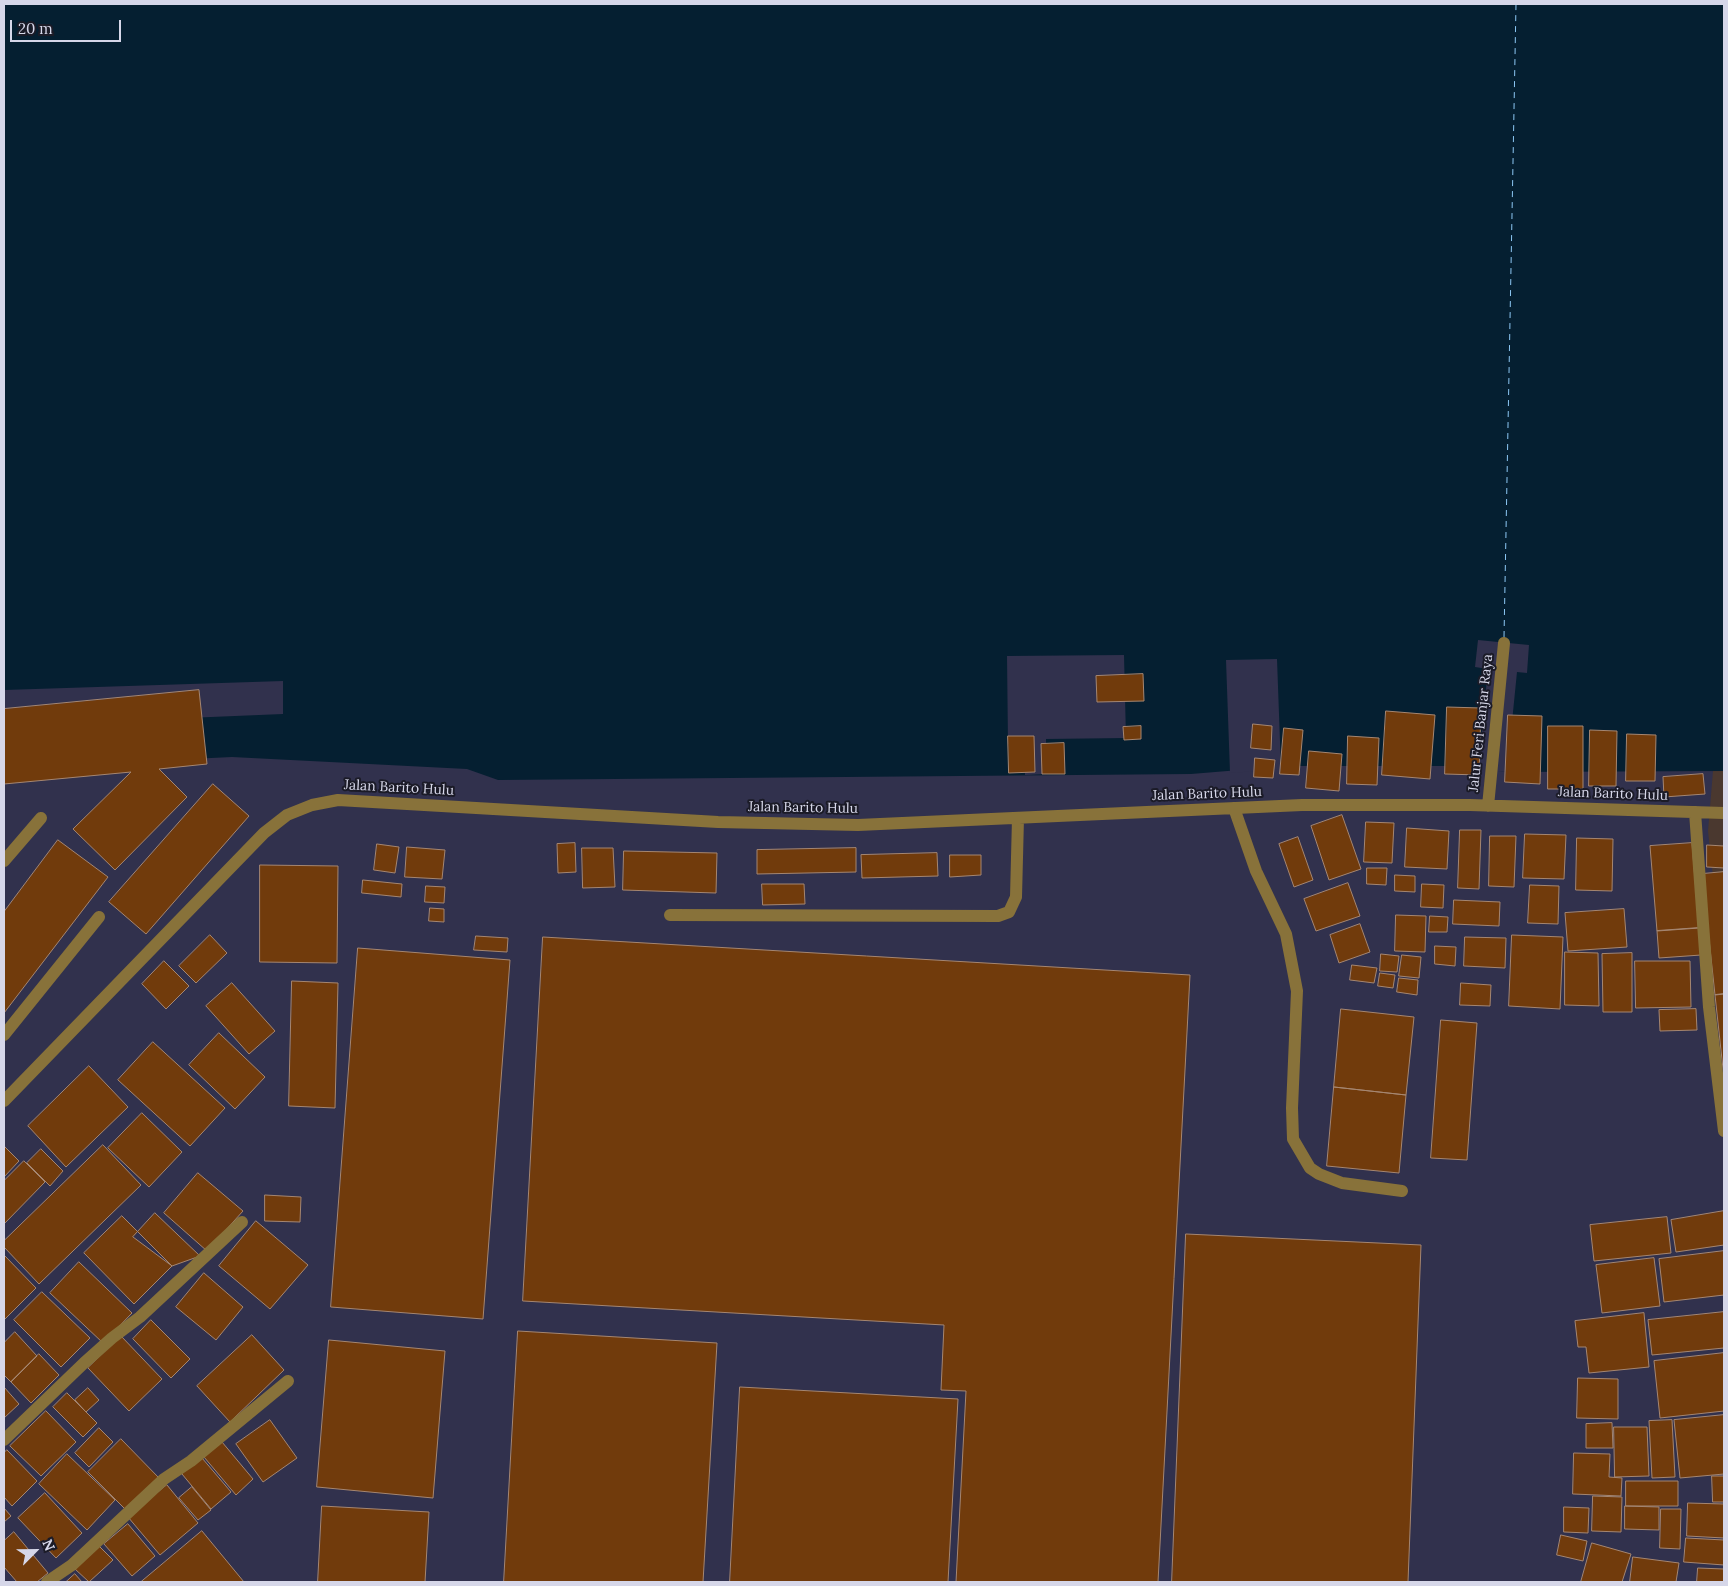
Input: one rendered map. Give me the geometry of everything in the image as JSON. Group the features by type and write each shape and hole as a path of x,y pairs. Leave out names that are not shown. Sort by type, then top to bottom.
{"street":[{"name":"Jalur Feri Banjar Raya","path":"1488,806 1504,643"},
{"name":"Jalan Barito Hulu","path":"4,1101 264,833 286,814 312,805 338,800 718,822 858,825 1302,805 1488,806 1724,813"},
{"path":"1234,808 1256,871 1286,934 1297,991 1292,1108 1294,1138 1310,1168 1319,1174 1342,1183 1402,1191"},
{"path":"1695,812 1709,1007 1724,1131"},
{"path":"4,861 41,818"},
{"path":"670,915 998,916 1009,912 1016,897 1018,818"},
{"path":"4,1035 99,917"},
{"path":"4,1440 84,1363 112,1338 140,1317 242,1222"},
{"path":"47,1582 72,1565 164,1479 191,1461 288,1381"}],"shaded area":[{"path":"1713,771 1724,771 1724,978 1708,831"}],"water":[{"path":"4,4 1724,4 1724,771 1507,772 1459,766 1288,766 1191,774 498,780 467,769 232,757 4,768"}],"pier":[{"path":"1478,640 1529,645 1527,673 1517,672 1507,772 1478,770 1488,669 1475,667"},
{"path":"1124,655 1126,738 1046,739 1047,774 1025,775 1025,744 1008,744 1007,656"},
{"path":"1277,659 1281,769 1230,773 1226,660"},
{"path":"283,681 283,714 187,718 188,760 4,768 4,690"}],"building":[{"path":"1143,674 1144,701 1097,702 1096,676"},
{"path":"199,690 207,764 159,769 187,797 115,870 73,829 131,772 4,784 4,709"},
{"path":"1447,707 1481,708 1479,775 1445,774"},
{"path":"1386,711 1435,715 1430,779 1382,775"},
{"path":"1508,715 1542,716 1540,784 1505,782"},
{"path":"1253,724 1272,726 1271,750 1251,748"},
{"path":"1141,726 1141,739 1124,740 1123,727"},
{"path":"1548,726 1583,726 1583,789 1548,789"},
{"path":"1284,728 1303,730 1299,775 1280,774"},
{"path":"1590,730 1617,731 1616,786 1589,786"},
{"path":"1627,734 1656,735 1655,781 1626,781"},
{"path":"1008,736 1034,736 1035,772 1009,773"},
{"path":"1348,736 1379,738 1377,785 1347,784"},
{"path":"1064,743 1065,774 1042,774 1041,744"},
{"path":"1309,751 1342,754 1339,791 1306,788"},
{"path":"1255,758 1275,760 1273,778 1254,777"},
{"path":"1703,774 1705,794 1664,797 1663,777"},
{"path":"213,784 249,816 146,934 109,902"},
{"path":"1342,815 1361,869 1329,880 1311,826"},
{"path":"1366,822 1394,823 1392,863 1364,862"},
{"path":"1407,828 1449,831 1447,869 1405,867"},
{"path":"1460,830 1481,830 1479,889 1458,888"},
{"path":"1525,834 1566,835 1564,879 1523,878"},
{"path":"1490,836 1516,836 1514,887 1489,886"},
{"path":"1298,837 1313,880 1294,887 1279,844"},
{"path":"1577,838 1613,839 1612,891 1576,890"},
{"path":"58,840 108,877 4,1013 4,912"},
{"path":"575,843 576,872 558,873 557,844"},
{"path":"1692,843 1699,928 1657,931 1650,846"},
{"path":"377,844 399,847 395,873 374,870"},
{"path":"1707,845 1724,846 1724,868 1707,867"},
{"path":"407,847 445,850 442,879 405,877"},
{"path":"582,848 613,848 615,887 583,888"},
{"path":"856,848 856,872 757,874 757,850"},
{"path":"624,851 717,853 716,893 623,890"},
{"path":"937,853 938,876 862,878 861,855"},
{"path":"950,855 981,855 981,875 950,877"},
{"path":"260,865 338,866 337,963 260,962"},
{"path":"1367,868 1387,868 1386,885 1367,884"},
{"path":"1724,872 1724,994 1715,995 1702,874"},
{"path":"1395,875 1415,876 1415,892 1395,891"},
{"path":"363,880 402,884 401,897 362,893"},
{"path":"1348,883 1360,916 1316,931 1304,899"},
{"path":"762,884 804,884 805,904 763,905"},
{"path":"1422,884 1444,885 1443,908 1421,907"},
{"path":"1530,885 1559,886 1558,924 1528,923"},
{"path":"426,886 445,887 444,903 425,902"},
{"path":"1454,900 1500,902 1499,926 1453,924"},
{"path":"430,908 444,909 444,922 429,921"},
{"path":"1624,909 1627,947 1568,951 1565,913"},
{"path":"1396,915 1426,916 1425,952 1395,951"},
{"path":"1430,916 1448,917 1447,932 1429,932"},
{"path":"1360,924 1370,952 1339,963 1330,935"},
{"path":"1699,928 1701,955 1659,958 1657,931"},
{"path":"210,935 227,953 196,983 179,966"},
{"path":"1512,935 1563,937 1560,1009 1509,1006"},
{"path":"476,936 508,938 507,952 474,950"},
{"path":"543,937 1190,975 1158,1582 956,1582 966,1391 941,1390 944,1325 523,1301"},
{"path":"1465,937 1506,938 1505,968 1464,966"},
{"path":"1435,946 1456,947 1455,966 1435,964"},
{"path":"358,948 510,960 483,1319 331,1307"},
{"path":"1565,952 1598,953 1599,1006 1565,1005"},
{"path":"1632,953 1632,1012 1603,1012 1602,954"},
{"path":"1381,954 1399,956 1397,972 1380,971"},
{"path":"1402,955 1421,957 1419,978 1399,976"},
{"path":"164,961 189,986 166,1009 142,984"},
{"path":"1635,961 1690,961 1691,1007 1636,1008"},
{"path":"1352,965 1377,968 1374,983 1350,980"},
{"path":"1380,973 1395,975 1393,988 1378,986"},
{"path":"1399,978 1418,980 1417,995 1397,992"},
{"path":"292,981 338,983 335,1108 289,1106"},
{"path":"232,983 275,1031 249,1054 206,1006"},
{"path":"1461,983 1491,985 1490,1006 1460,1005"},
{"path":"1724,994 1724,1078 1715,995"},
{"path":"1341,1009 1414,1017 1406,1095 1334,1087"},
{"path":"1696,1009 1697,1030 1660,1031 1659,1010"},
{"path":"1441,1020 1477,1023 1467,1160 1431,1158"},
{"path":"219,1033 265,1077 235,1109 189,1065"},
{"path":"153,1042 225,1108 190,1146 118,1080"},
{"path":"89,1066 128,1107 66,1167 28,1126"},
{"path":"1334,1087 1406,1095 1399,1173 1327,1166"},
{"path":"142,1113 182,1152 149,1187 108,1148"},
{"path":"103,1145 141,1185 39,1284 4,1247 4,1241"},
{"path":"4,1148 19,1161 4,1177"},
{"path":"41,1149 63,1171 50,1186 27,1163"},
{"path":"24,1161 45,1182 4,1224 4,1181"},
{"path":"198,1173 243,1211 207,1251 164,1213"},
{"path":"265,1195 301,1197 300,1222 265,1221"},
{"path":"1724,1211 1724,1245 1676,1252 1671,1220"},
{"path":"155,1213 200,1256 172,1266 133,1237"},
{"path":"122,1216 172,1266 134,1304 84,1253"},
{"path":"1667,1217 1671,1253 1594,1261 1590,1225"},
{"path":"256,1221 308,1265 270,1309 219,1266"},
{"path":"1186,1234 1421,1245 1408,1582 1172,1582"},
{"path":"1724,1251 1724,1295 1664,1302 1659,1259"},
{"path":"4,1255 36,1288 4,1320"},
{"path":"1654,1258 1660,1306 1602,1313 1596,1265"},
{"path":"79,1262 132,1313 103,1343 50,1293"},
{"path":"204,1273 243,1307 216,1340 176,1307"},
{"path":"42,1292 90,1338 61,1367 14,1320"},
{"path":"1724,1312 1724,1348 1652,1355 1648,1320"},
{"path":"1644,1313 1649,1367 1589,1373 1586,1347 1578,1347 1575,1321"},
{"path":"151,1320 190,1359 171,1378 133,1339"},
{"path":"518,1331 717,1343 703,1582 504,1582"},
{"path":"15,1332 37,1356 11,1382 4,1375 4,1343"},
{"path":"252,1335 284,1370 230,1422 197,1386"},
{"path":"121,1336 162,1379 129,1411 88,1368"},
{"path":"329,1340 445,1351 433,1498 317,1487"},
{"path":"1724,1353 1724,1411 1660,1418 1654,1361"},
{"path":"39,1354 59,1375 31,1403 11,1382"},
{"path":"1578,1378 1618,1379 1618,1419 1577,1418"},
{"path":"4,1387 19,1404 4,1418"},
{"path":"740,1387 958,1399 948,1582 730,1582"},
{"path":"88,1388 99,1400 86,1412 75,1400"},
{"path":"67,1393 97,1423 83,1437 53,1407"},
{"path":"46,1411 76,1442 41,1476 10,1446"},
{"path":"1724,1415 1724,1474 1680,1478 1674,1420"},
{"path":"270,1420 297,1458 263,1482 236,1444"},
{"path":"1672,1420 1675,1477 1652,1478 1649,1421"},
{"path":"1612,1423 1613,1448 1586,1448 1586,1424"},
{"path":"1614,1427 1647,1427 1649,1476 1615,1477"},
{"path":"99,1428 113,1442 89,1467 75,1453"},
{"path":"121,1439 160,1479 127,1511 88,1472"},
{"path":"222,1442 253,1479 236,1495 204,1457"},
{"path":"7,1450 37,1481 12,1506 4,1497 4,1453"},
{"path":"1574,1453 1610,1454 1609,1477 1622,1478 1621,1496 1573,1494"},
{"path":"67,1454 115,1500 87,1530 39,1484"},
{"path":"202,1458 231,1492 211,1509 182,1474"},
{"path":"1712,1476 1724,1476 1724,1502 1713,1502"},
{"path":"1626,1481 1678,1481 1678,1506 1626,1506"},
{"path":"167,1485 198,1523 160,1555 128,1517"},
{"path":"192,1487 211,1510 198,1520 179,1498"},
{"path":"45,1493 82,1533 56,1558 18,1518"},
{"path":"1593,1496 1622,1497 1621,1532 1592,1531"},
{"path":"1688,1503 1724,1504 1724,1538 1687,1536"},
{"path":"322,1506 429,1512 425,1582 318,1582"},
{"path":"1625,1506 1659,1507 1659,1530 1625,1529"},
{"path":"1564,1507 1589,1508 1588,1533 1564,1532"},
{"path":"4,1508 11,1516 4,1522"},
{"path":"1661,1509 1681,1509 1680,1549 1660,1548"},
{"path":"128,1524 155,1556 132,1576 104,1544"},
{"path":"202,1531 244,1582 141,1582"},
{"path":"14,1532 48,1573 37,1582 17,1582 4,1567 4,1541"},
{"path":"1561,1535 1587,1541 1583,1561 1557,1555"},
{"path":"1686,1538 1724,1540 1724,1565 1684,1562"},
{"path":"1592,1543 1631,1554 1622,1582 1581,1582"},
{"path":"99,1546 113,1560 89,1582 75,1569"},
{"path":"1633,1557 1679,1563 1676,1582 1630,1582"},
{"path":"1698,1568 1724,1569 1724,1582 1697,1582"},
{"path":"75,1574 82,1582 66,1582"}],"ferry route":[{"path":"1504,637 1516,4"}]}
